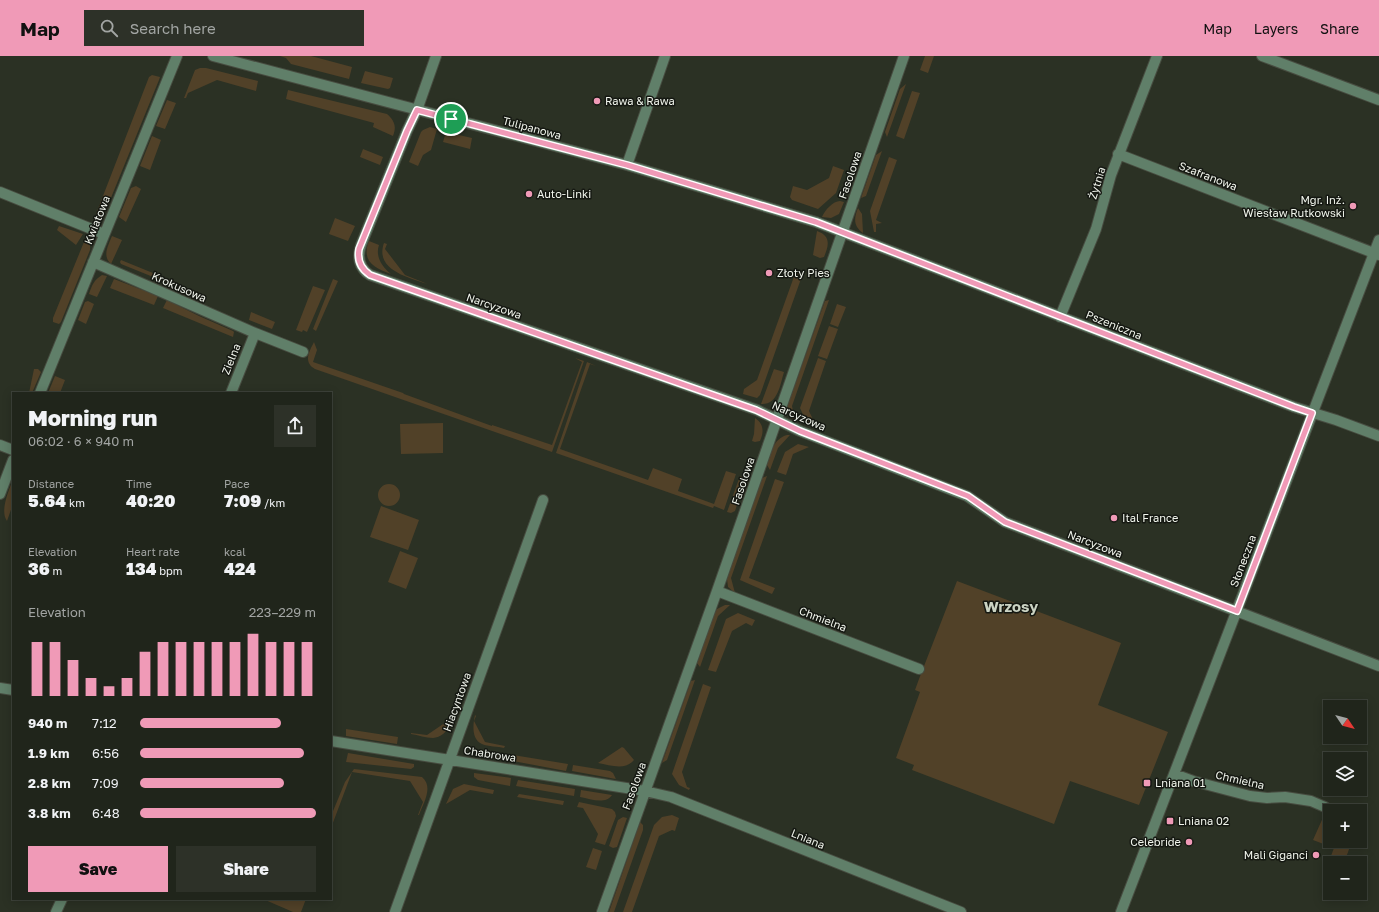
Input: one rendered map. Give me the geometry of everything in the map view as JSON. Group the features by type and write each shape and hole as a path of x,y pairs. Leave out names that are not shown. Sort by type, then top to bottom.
{"street":[{"name":"Kwiatowa","path":"40,392 177,56"},
{"name":"Tulipanowa","path":"213,56 627,165 816,222 842,232"},
{"name":"Narcyzowa","path":"436,56 417,110 407,131 358,253 359,260 366,273 756,410 800,431 968,496 1005,522 1237,611 1261,622 1379,666"},
{"path":"627,165 664,56"},
{"name":"Fasolowa","path":"602,912 717,591 904,56"},
{"name":"Żytnia","path":"1060,317 1096,229 1118,154 1157,56"},
{"path":"1262,56 1379,100"},
{"name":"Szafranowa","path":"1118,154 1377,254"},
{"path":"0,192 104,234"},
{"name":"Pszeniczna","path":"842,232 1229,382 1379,436"},
{"name":"Słoneczna","path":"1121,912 1312,413 1377,254 1379,240"},
{"name":"Krokusowa","path":"94,262 255,333 302,352"},
{"name":"Zielna","path":"231,392 255,333"},
{"path":"0,445 12,450"},
{"path":"0,494 12,463"},
{"name":"Hiacyntowa","path":"395,912 543,500"},
{"name":"Chmielna","path":"717,591 919,669"},
{"path":"0,688 12,690"},
{"name":"Chabrowa","path":"332,741 645,791"},
{"name":"Chmielna","path":"1174,774 1250,796 1267,798 1285,797 1311,801 1323,806"},
{"name":"Lniana","path":"645,791 678,800 961,912"},
{"path":"56,912 62,900"}],"shaded area":[{"path":"280,56 311,56 352,67 349,79 291,64 286,58"},
{"path":"925,56 934,56 928,73 920,70"},
{"path":"206,68 258,81 256,91 217,80 188,93 186,98 184,98 195,70"},
{"path":"365,71 393,78 390,88 388,89 361,83"},
{"path":"152,75 160,77 159,80 106,210 98,220 96,214 149,77"},
{"path":"906,84 887,137 885,132 900,89"},
{"path":"288,90 387,114 394,124 395,129 393,136 373,127 374,123 286,99"},
{"path":"912,91 920,93 904,139 896,136"},
{"path":"167,100 176,103 165,129 156,126"},
{"path":"430,127 437,129 431,150 423,155 418,166 409,162 421,132"},
{"path":"446,132 472,138 470,149 443,142"},
{"path":"152,136 161,140 150,170 140,166"},
{"path":"363,149 383,157 380,165 360,157"},
{"path":"882,151 866,196 861,198 876,155"},
{"path":"889,157 897,160 876,220 882,223 876,224 876,232 874,232 870,211"},
{"path":"833,166 844,170 836,193 818,209 792,200 790,197 793,186 807,190 829,178"},
{"path":"136,186 141,189 126,222 119,217 131,188"},
{"path":"837,201 844,202 839,214 831,218 822,217 830,206"},
{"path":"858,208 862,214 863,233 857,228 855,222"},
{"path":"335,218 355,226 348,241 329,234"},
{"path":"59,226 83,234 76,245 57,230"},
{"path":"817,231 825,235 828,241 824,257 820,258 813,255"},
{"path":"112,236 122,240 111,264 108,261 106,254"},
{"path":"86,237 90,243 90,250 61,322 59,324 53,322 53,318"},
{"path":"369,241 379,245 378,253 380,261 391,274 374,266 368,259 367,248"},
{"path":"384,243 387,244 385,249 405,275 430,285 404,276 389,267 384,260 382,253"},
{"path":"121,260 175,282 173,285 121,264"},
{"path":"796,271 803,273 760,395 757,398 743,394 744,389 757,380"},
{"path":"102,275 107,276 97,297 89,294 94,283"},
{"path":"114,279 158,296 154,305 110,288"},
{"path":"333,279 338,281 316,331 313,329"},
{"path":"313,286 325,290 307,332 303,330 302,332 296,330"},
{"path":"167,300 233,331 233,337 163,308"},
{"path":"829,300 792,406 795,421 789,415 787,407 825,301"},
{"path":"88,301 94,304 86,324 78,320 85,302"},
{"path":"837,304 846,307 838,327 830,324"},
{"path":"251,312 275,322 272,329 249,320"},
{"path":"829,326 838,329 827,359 818,356"},
{"path":"314,342 317,350 313,362 492,426 552,445 582,362 575,358 584,361 552,452 315,369 311,366 308,360 309,353"},
{"path":"818,358 826,361 809,411 816,426 819,428 809,425 810,423 806,421 800,408"},
{"path":"587,362 596,366 590,364 560,449 648,480 653,468 682,479 678,491 714,504 726,471 736,474 724,510 714,506 713,508 556,453"},
{"path":"34,369 38,369 41,372 32,392 29,392"},
{"path":"774,369 784,372 779,388 775,398 767,403 761,404"},
{"path":"55,376 65,380 60,392 48,392"},
{"path":"755,418 762,426 763,431 760,441 755,442 752,441"},
{"path":"443,423 443,453 401,454 400,424"},
{"path":"790,435 778,448 770,470 767,465 771,451 782,437"},
{"path":"798,444 809,447 793,454 786,475 777,472 785,452"},
{"path":"740,476 743,477 745,481 735,511 731,513 727,512"},
{"path":"767,476 731,578 735,593 728,587 727,579 762,478"},
{"path":"775,479 784,482 749,578 775,588 772,594 740,580"},
{"path":"12,482 12,507 7,521 4,513 4,507"},
{"path":"389,484 393,485 399,491 399,499 393,505 389,506 385,505 379,499 378,495 379,491 385,485"},
{"path":"381,506 419,520 408,550 370,537"},
{"path":"400,551 418,558 406,589 388,582"},
{"path":"957,581 1121,643 1098,705 1168,732 1139,805 1070,781 1054,824 912,770 914,765 896,758 920,692 915,690"},
{"path":"725,605 730,605 718,616 700,667 697,663 714,614 717,609"},
{"path":"738,613 755,620 752,626 746,623 732,631 716,672 708,670 726,619"},
{"path":"695,680 667,760 662,763 691,681"},
{"path":"703,684 711,687 682,772 687,787 690,788 689,790 679,785 672,774"},
{"path":"457,705 450,726 439,737 428,738 411,734 427,735 452,718"},
{"path":"474,721 485,742 505,746 504,748 484,745 478,742 474,735"},
{"path":"346,729 398,737 397,744 346,736"},
{"path":"622,747 634,760 630,763 622,766 612,766 598,763"},
{"path":"482,750 504,754 503,760 478,754"},
{"path":"348,753 414,764 414,767 411,769 346,762"},
{"path":"513,755 568,764 566,771 513,761"},
{"path":"573,765 610,771 616,779 572,771"},
{"path":"354,769 422,777 427,786 427,791 425,801 418,815 423,802 410,781 352,772 332,825 332,814 345,782"},
{"path":"474,773 511,778 510,786 478,780 474,777"},
{"path":"518,780 575,789 574,796 516,786"},
{"path":"464,784 494,790 493,794 470,790 446,804 453,789"},
{"path":"581,790 612,795 606,800 593,800 580,797"},
{"path":"519,794 564,801 563,805 517,797"},
{"path":"579,802 612,809 615,812 616,816 605,845 595,842 598,834 583,808 577,807"},
{"path":"672,815 679,818 675,831 672,830 659,836 632,912 623,912 654,825 662,817"},
{"path":"623,817 627,818 617,847 613,848 609,846 618,820"},
{"path":"1323,818 1323,844 1313,840"},
{"path":"640,822 643,825 643,830 614,912 609,912"},
{"path":"593,848 602,851 596,870 586,867"},
{"path":"1334,848 1349,848 1347,856 1331,856"},
{"path":"265,900 306,900 301,912 293,912"}],"place":[{"name":"Rawa & Rawa","path":"597,101"},
{"name":"Auto-Linki","path":"529,194"},
{"name":"Mgr. Inż. Wiesław Rutkowski","path":"1353,206"},
{"name":"Złoty Pies","path":"769,273"},
{"name":"Ital France","path":"1114,518"},
{"name":"Lniana 01","path":"1147,783"},
{"name":"Lniana 02","path":"1170,821"},
{"name":"Celebride","path":"1189,842"},
{"name":"Mali Giganci","path":"1316,855"}],"district":[{"name":"Wrzosy","path":"1011,607"}],"route":[{"path":"417,110 451,119 660,174 816,222 866,243 1312,413 1237,611 1005,522 968,496 800,431 756,410 366,273 360,264 358,253 359,249 417,110"}]}
